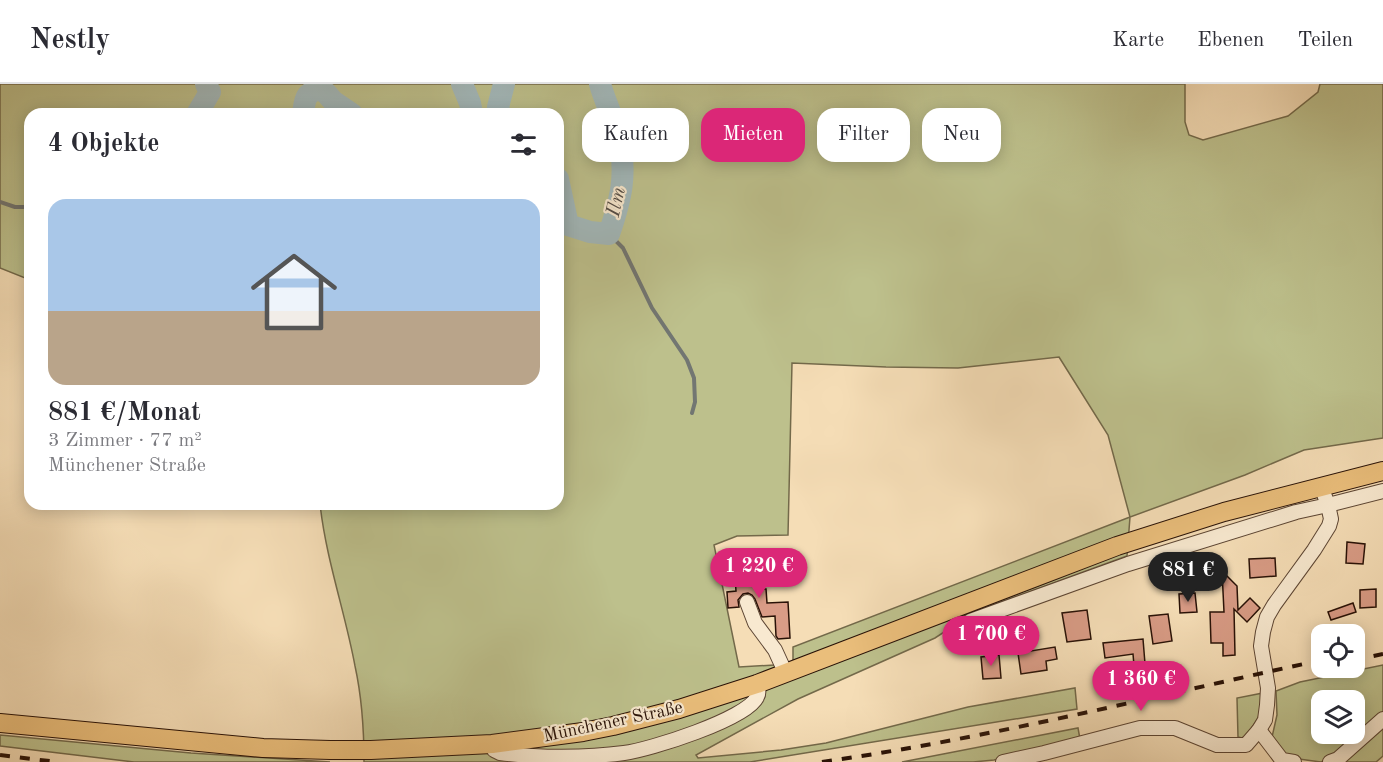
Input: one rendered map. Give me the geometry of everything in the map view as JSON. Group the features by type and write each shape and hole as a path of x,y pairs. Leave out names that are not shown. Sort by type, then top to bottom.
{"main road":[{"path":"1321,486 1383,471"},
{"name":"Münchener Straße","path":"0,723 263,748 371,750 492,744 613,726 679,709 786,674 1117,546 1224,512 1321,486"}],"street":[{"path":"1003,762 1140,728 1175,728 1217,745 1246,746 1265,720 1268,705 1268,688 1261,646 1265,624 1274,605 1329,526 1331,519 1321,486"},
{"path":"970,621 1128,564 1296,512 1383,491"},
{"path":"747,602 755,623 775,650 786,674"},
{"path":"492,744 497,753 534,756 624,753 651,748 702,730 741,711 758,697 757,684"},
{"path":"1330,762 1338,759 1383,719"},
{"path":"1259,730 1282,760 1294,762"}],"green space":[{"path":"0,84 1185,84 1185,122 1189,135 1203,140 1288,116 1318,92 1320,84 1383,84 1383,438 1304,450 1245,475 1130,517 1127,556 957,618 958,623 935,638 798,699 696,755 698,758 826,743 968,707 1075,688 1077,709 750,762 364,762 362,714 357,678 321,510 564,510 564,108 24,108 24,278 0,268","holes":["1059,357 1108,435 1130,517 793,647 793,664 739,667 714,545 737,536 788,535 792,363 958,368"]},
{"path":"1383,665 1383,756 1376,762 1340,762 1337,756 1321,762 1284,757 1272,737 1277,715 1276,691 1320,678 1365,678 1365,669"},
{"path":"1263,693 1263,705 1258,718 1247,735 1242,738 1238,737 1237,698"},
{"path":"1078,728 1080,739 994,760 902,762"},
{"path":"0,735 191,753 330,762 134,762 0,746"}],"building":[{"path":"1347,542 1365,544 1363,564 1346,563"},
{"path":"1275,558 1276,576 1250,578 1249,559"},
{"path":"754,562 756,589 766,589 767,603 788,602 790,638 778,639 775,616 762,617 755,599 748,593 743,594 738,600 739,607 728,608 727,592 736,591 734,563"},
{"path":"1222,571 1237,586 1238,610 1250,598 1260,608 1247,622 1234,609 1235,655 1223,656 1223,643 1211,643 1210,612 1224,612"},
{"path":"1376,589 1376,607 1360,608 1360,590"},
{"path":"1195,593 1197,612 1180,613 1179,594"},
{"path":"1353,603 1356,612 1331,620 1328,612"},
{"path":"1087,610 1091,639 1067,642 1062,613"},
{"path":"1168,614 1172,641 1153,644 1149,616"},
{"path":"1143,639 1146,676 1135,677 1133,654 1105,658 1103,643"},
{"path":"1055,647 1057,659 1046,661 1047,670 1021,674 1018,653"},
{"path":"999,655 1001,678 983,679 981,657"}],"waterway":[{"name":"Ilm","path":"201,108 210,92 206,84"},
{"name":"Ilm","path":"462,84 471,108"},
{"name":"Ilm","path":"498,108 504,84"},
{"name":"Ilm","path":"564,207 568,225 590,232 609,234 620,198 623,175 619,138 600,84"},
{"name":"Ilm","path":"304,108 308,96 318,89 343,108"},
{"path":"0,202 15,207 24,207"},
{"path":"564,230 568,225"},
{"path":"609,234 623,248 652,308 687,360 694,378 695,402 692,413"}],"railway":[{"path":"1365,658 1383,654"},
{"path":"822,762 1010,729 1311,662"},
{"path":"0,755 57,762"}]}
